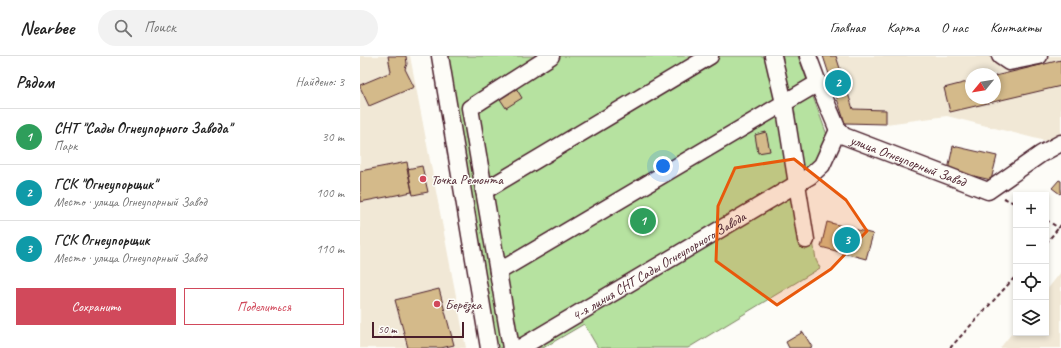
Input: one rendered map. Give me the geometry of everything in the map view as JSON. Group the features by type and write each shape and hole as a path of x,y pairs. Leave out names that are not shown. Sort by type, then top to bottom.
{"street":[{"path":"440,56 489,348"},
{"path":"512,348 470,108 550,56"},
{"path":"484,191 710,56"},
{"path":"772,56 784,103 806,240"},
{"name":"улица Огнеупорный Завод","path":"808,56 838,130 844,136 988,191 1041,154 1061,143"},
{"path":"1000,56 1009,62 1039,56"},
{"path":"498,272 818,83"},
{"name":"4-я линия СНТ Сады Огнеупорного Завода","path":"520,348 810,176 822,165 838,130"}],"path":[{"path":"1049,221 1060,226 1049,239"},
{"path":"950,348 1013,279"}],"highlighted area":[{"path":"794,159 846,200 867,231 831,269 777,305 716,261 718,206 735,168"}],"shaded area":[{"path":"360,56 410,56 466,348 360,348"},
{"path":"836,56 1061,56 1061,145 947,116 886,124 886,110 853,109"},
{"path":"1061,272 1061,348 1000,348 1013,332 1013,336 1049,336 1049,287"}],"green space":[{"path":"446,56 798,56 830,143 804,182 816,260 820,268 688,348 598,348 584,324 543,348 497,348"}],"building":[{"path":"388,56 406,56 407,64 405,69 414,87 369,106 360,85 391,72"},
{"path":"823,56 836,56 853,109 886,110 886,124 845,123"},
{"path":"1061,60 1061,86 1001,100 1001,75"},
{"path":"513,83 522,98 506,108 496,93"},
{"path":"965,83 965,104 984,104 950,112 944,88"},
{"path":"766,132 770,151 758,153 755,135"},
{"path":"953,146 997,156 991,180 948,170"},
{"path":"407,162 412,192 360,202 360,171"},
{"path":"422,166 428,192 413,195 407,169"},
{"path":"1059,180 1061,181 1060,194 1052,188"},
{"path":"827,222 873,234 866,259 821,247"},
{"path":"439,289 454,345 441,348 408,348 395,300"},
{"path":"803,332 812,347 789,348 786,342"}],"place":[{"name":"ГСК \"Огнеупорщик\"","path":"838,83"},
{"name":"Точка Ремонта","path":"423,179"},
{"name":"СНТ \"Сады Огнеупорного Завода\"","path":"643,221"},
{"name":"ГСК Огнеупорщик","path":"847,240"},
{"name":"Берёзка","path":"437,304"}]}
